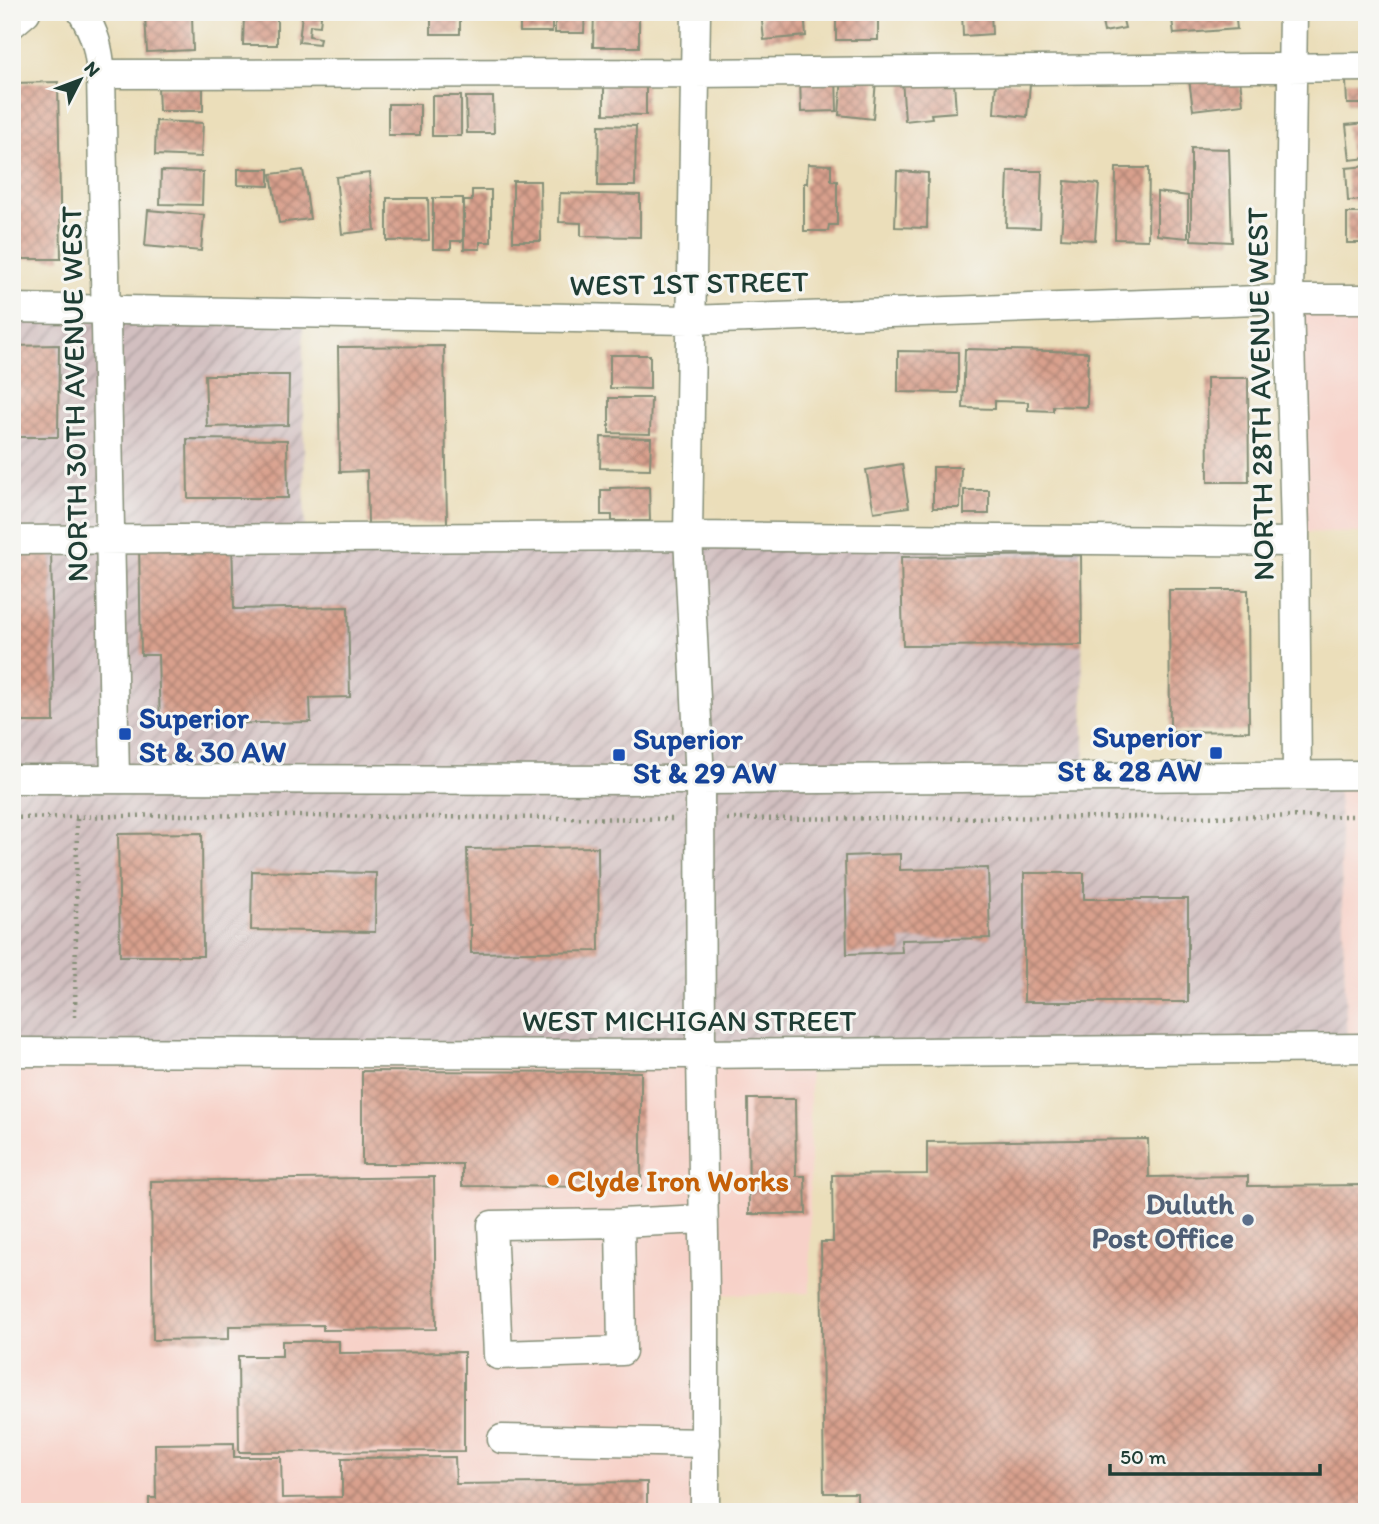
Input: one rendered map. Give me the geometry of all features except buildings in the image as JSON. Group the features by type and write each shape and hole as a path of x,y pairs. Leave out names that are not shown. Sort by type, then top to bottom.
{"street":[{"path":"12,24 26,12"},
{"name":"NORTH 30TH AVENUE WEST","path":"82,12 93,30 101,74 115,779"},
{"path":"696,12 688,536 700,779 705,1512"},
{"name":"NORTH 28TH AVENUE WEST","path":"1293,12 1289,299 1297,775"},
{"path":"101,74 694,73 1367,67"},
{"name":"WEST 1ST STREET","path":"12,308 690,320 1289,299 1367,299"},
{"path":"12,540 688,536 1295,542"},
{"path":"12,779 1367,775"},
{"name":"WEST MICHIGAN STREET","path":"12,1052 701,1054 1367,1048"},
{"path":"620,1223 622,1350 498,1355 492,1225 703,1219"},
{"path":"502,1439 706,1443"}],"path":[{"path":"75,1017 77,818"}],"shaded area":[{"path":"1289,299 1367,299 1367,533 1295,532"},
{"path":"12,308 303,314 305,537 1080,540 1085,776 1338,775 1347,1048 12,1052"},
{"path":"1338,775 1367,775 1367,1048 1347,1048"},
{"path":"12,1052 810,1053 810,1293 705,1295 705,1512 12,1512"}],"place":[{"name":"Superior St & 30 AW","path":"125,734"},
{"name":"Superior St & 28 AW","path":"1216,753"},
{"name":"Superior St & 29 AW","path":"619,755"},
{"name":"Clyde Iron Works","path":"553,1180"},
{"name":"Duluth Post Office","path":"1248,1220"}]}
